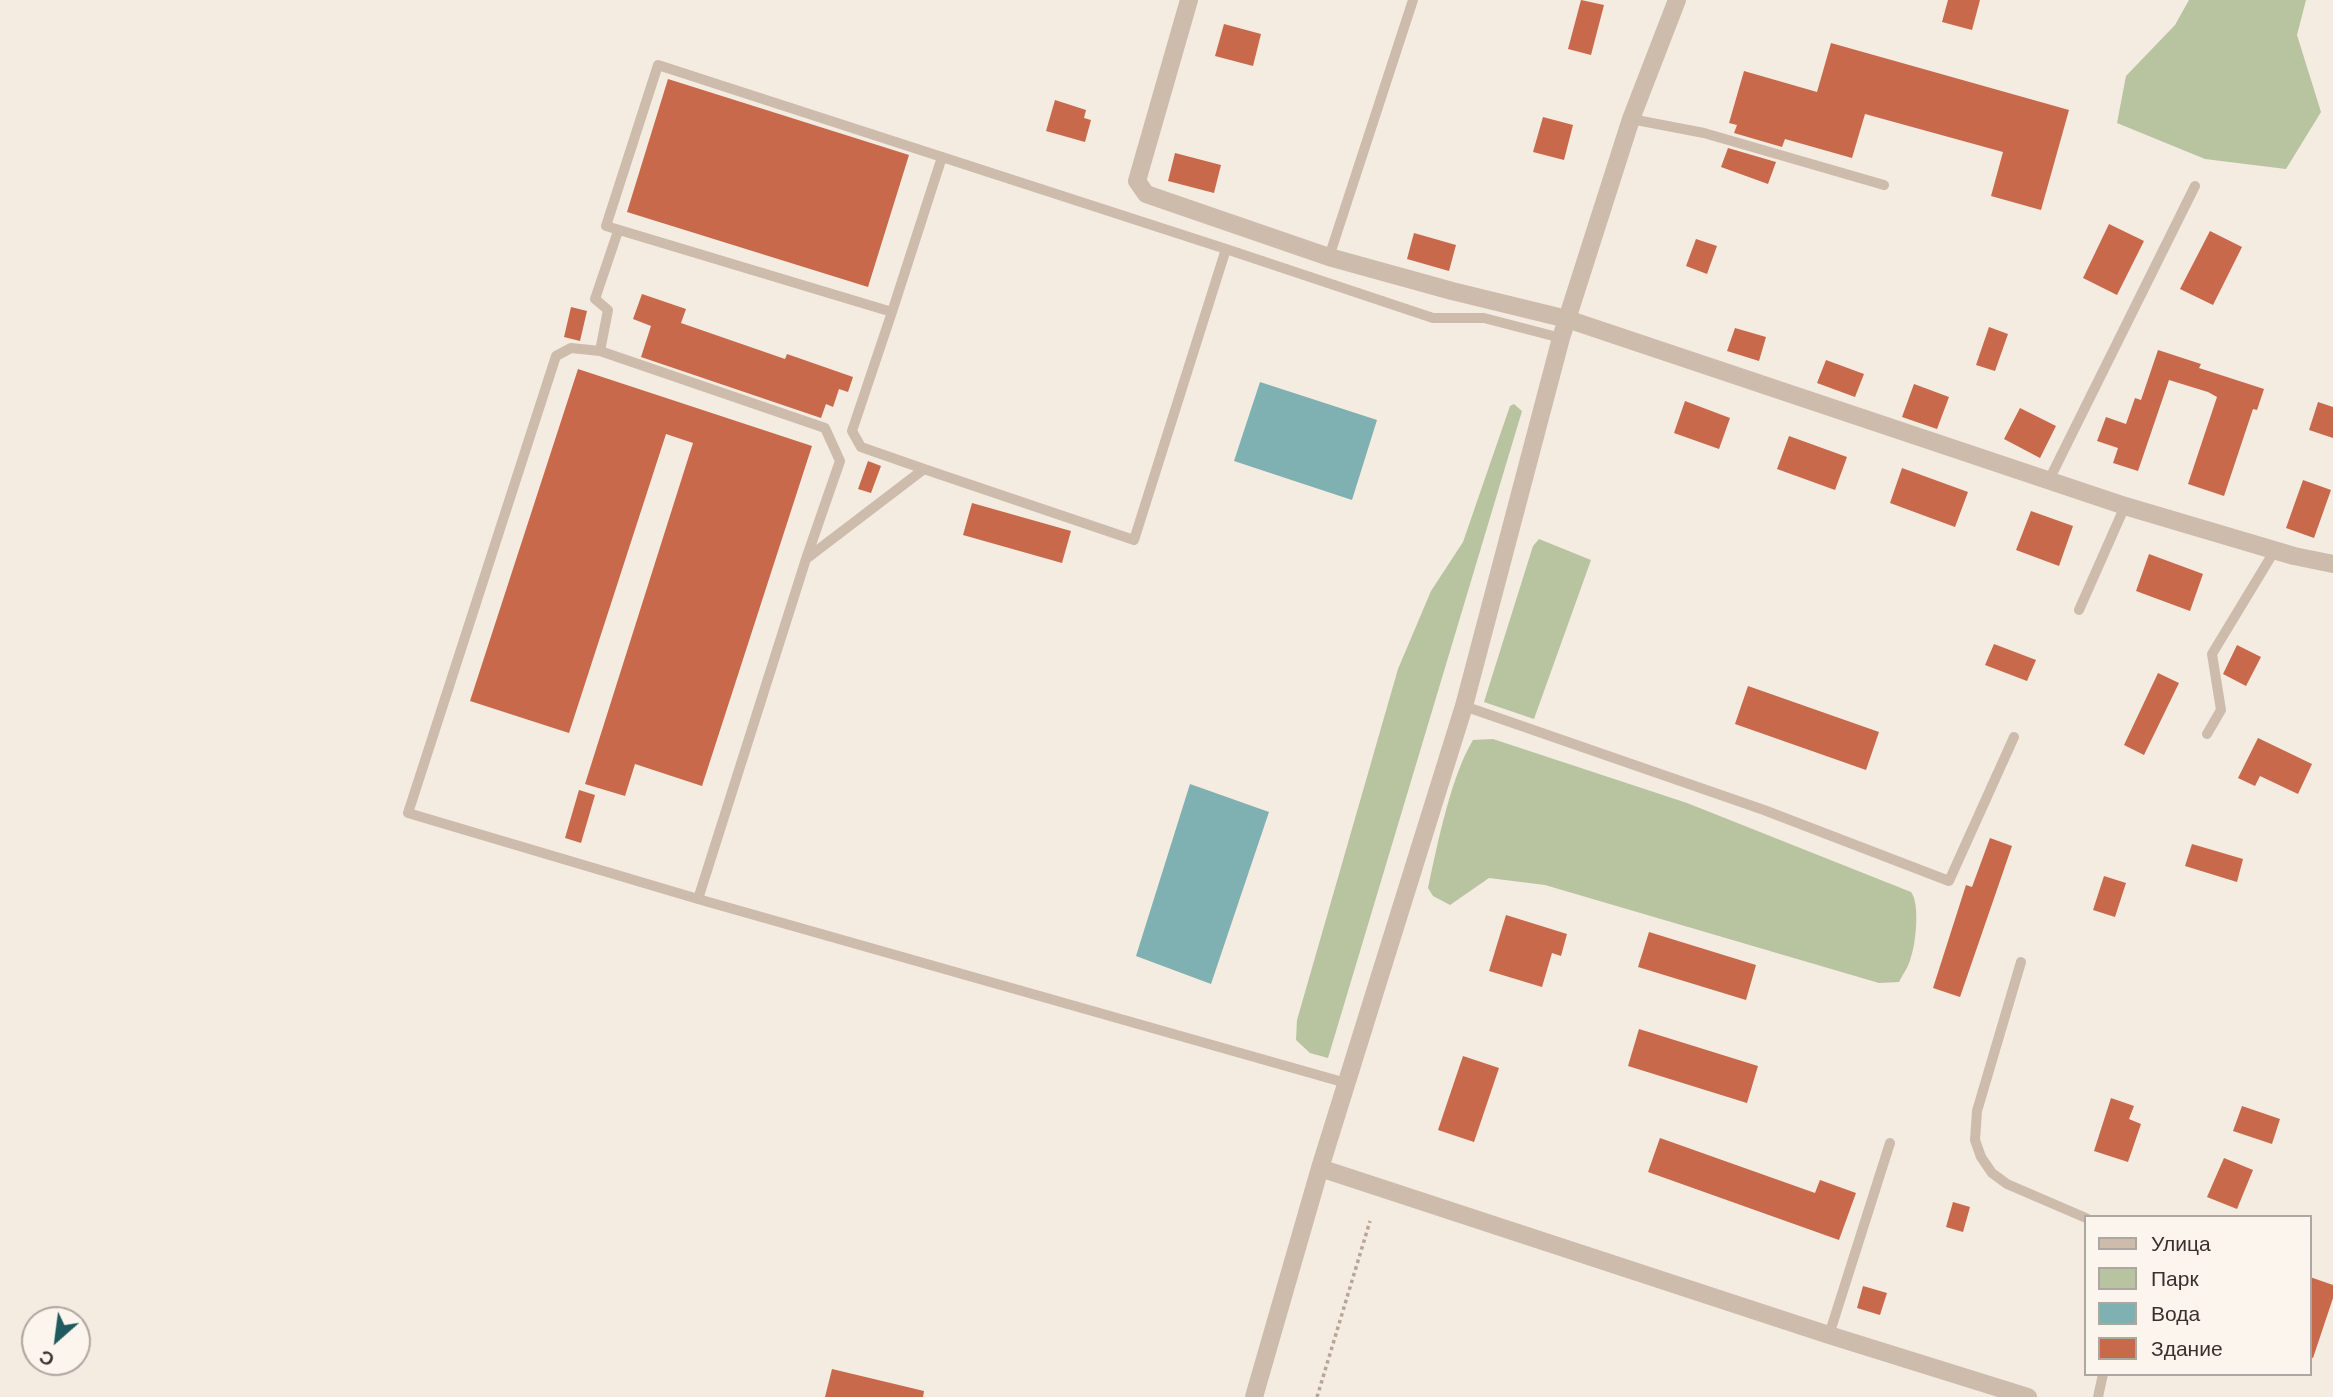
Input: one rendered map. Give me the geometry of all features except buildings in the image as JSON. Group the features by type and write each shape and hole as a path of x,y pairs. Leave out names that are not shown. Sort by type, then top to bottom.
{"street":[{"path":"1189,0 1137,181 1146,194 1329,257 1452,291 1567,318 2125,506 2333,565"},
{"path":"1254,1397 1320,1168 1464,706 1560,338 1631,119 1677,0"},
{"path":"1320,1168 1829,1335 2028,1397"}],"lane":[{"path":"1329,257 1413,0"},
{"path":"892,313 607,226 658,65 1433,318 1483,318 1560,338"},
{"path":"1631,119 1704,133 1884,185"},
{"path":"942,157 852,431 861,447 1134,540 1226,249"},
{"path":"2049,480 2195,186"},
{"path":"600,351 608,310 595,299 618,231"},
{"path":"698,899 806,559 840,461 825,428 600,351 571,348 556,356 408,813 698,899 1346,1083"},
{"path":"806,559 925,470"},
{"path":"2079,610 2125,506"},
{"path":"2207,734 2221,710 2212,654 2275,550"},
{"path":"1464,706 1764,810 1949,881 2014,737"},
{"path":"2021,962 1977,1111 1975,1140 1981,1157 1992,1173 2007,1184 2084,1217"},
{"path":"1829,1335 1890,1143"},
{"path":"2098,1397 2103,1376"}],"path":[{"path":"1317,1397 1370,1221"}],"green space":[{"path":"2189,0 2306,0 2297,35 2321,112 2286,169 2205,159 2117,123 2126,76 2175,25"},
{"path":"1514,404 1522,411 1328,1058 1310,1053 1296,1040 1297,1020 1398,669 1431,591 1463,542 1510,406"},
{"path":"1539,539 1591,560 1534,719 1484,702 1533,546"},
{"path":"1493,739 1687,803 1911,892 1916,905 1913,951 1899,982 1879,983 1545,885 1489,878 1450,905 1433,896 1428,888 1458,772 1473,740"}],"water":[{"path":"1260,382 1377,420 1352,500 1234,461"},
{"path":"1190,784 1269,812 1211,984 1136,956"}]}
